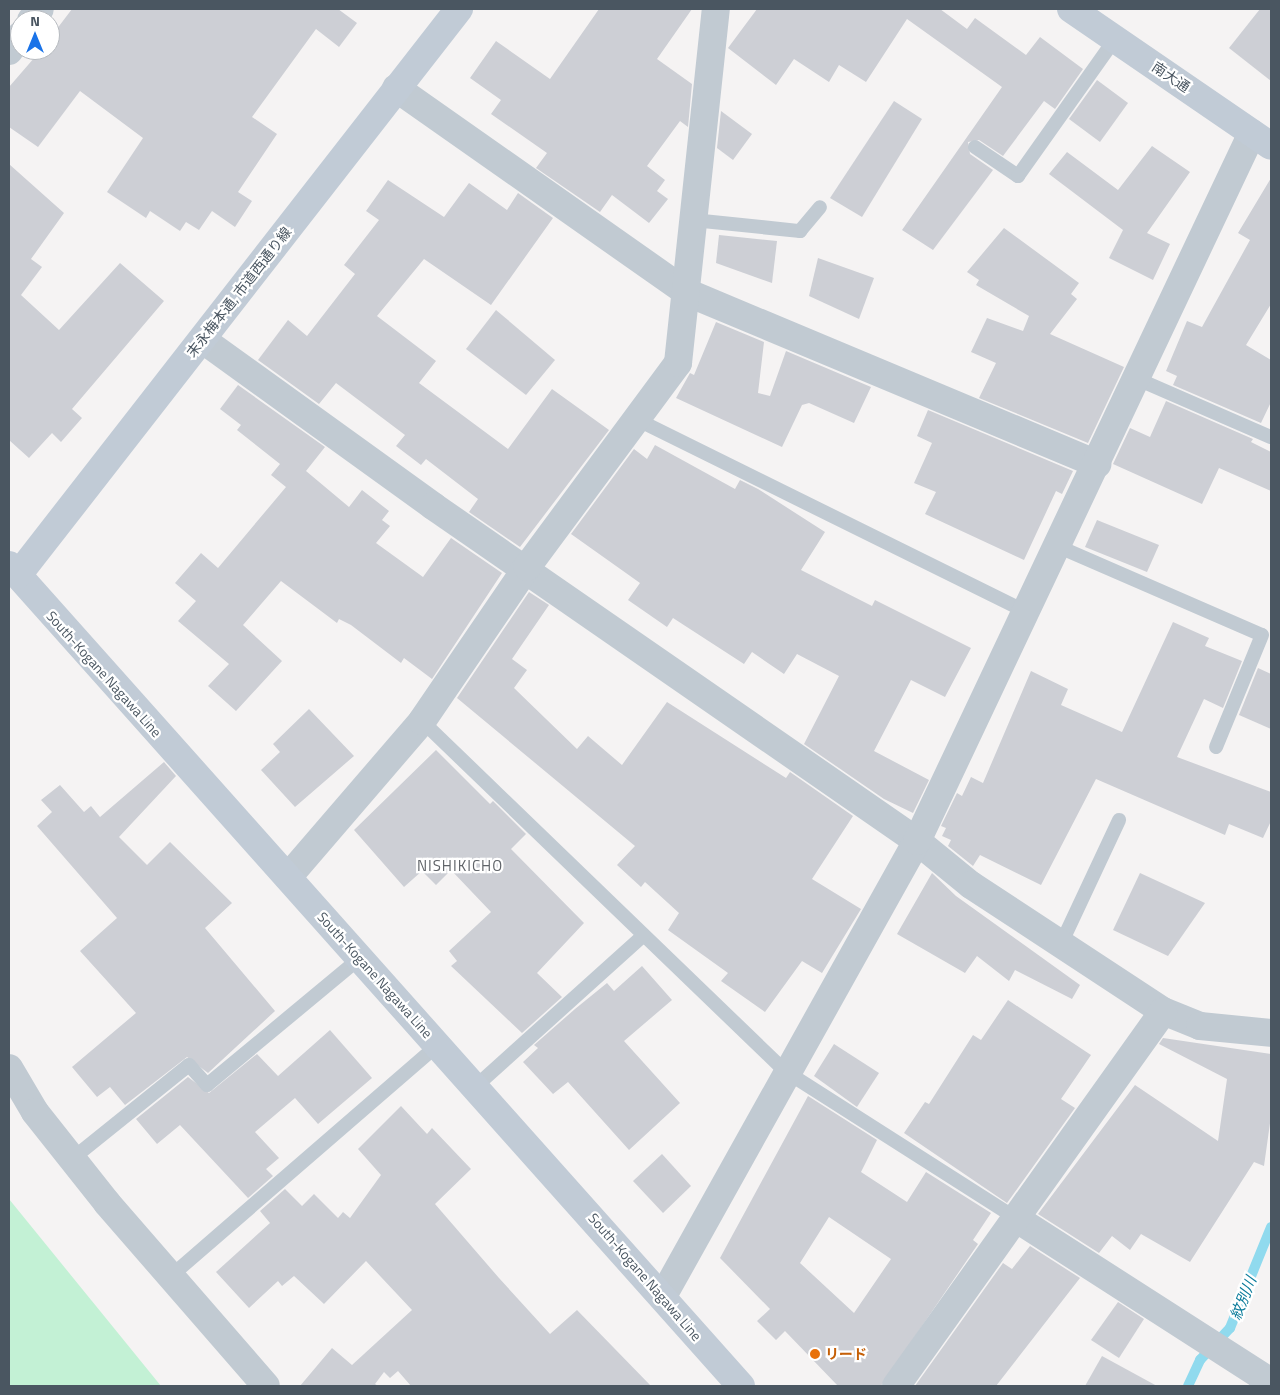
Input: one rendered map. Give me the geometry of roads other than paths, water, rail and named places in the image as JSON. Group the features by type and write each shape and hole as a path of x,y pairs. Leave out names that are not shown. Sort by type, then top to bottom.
{"main road":[{"name":"末永梅本通, 市道西通り線","path":"12,576 203,340 396,88 459,9"},
{"name":"南大通","path":"1071,9 1262,140"},
{"name":"South-Kogane Nagawa Line","path":"12,576 288,878 663,1296 741,1386"}],"street":[{"path":"288,878 422,721 528,567 678,363 716,9"},
{"path":"396,88 686,292 1097,464"},
{"path":"663,1296 785,1071 917,841 1097,464 1135,378 1262,140"},
{"path":"203,340 433,506 528,567 917,841 971,885 1163,1011 1200,1026 1271,1033"},
{"path":"896,1386 1017,1219 1163,1011"},
{"path":"9,1068 35,1112 72,1159 266,1386"},
{"path":"1017,1219 1271,1382"}],"lane":[{"path":"975,147 1018,176 1115,39"},
{"path":"693,220 800,231 820,207"},
{"path":"1135,378 1271,437"},
{"path":"636,419 1026,612"},
{"path":"1057,546 1262,635 1216,747"},
{"path":"422,721 785,1071 1017,1219"},
{"path":"1061,944 1119,820"},
{"path":"475,1087 644,935"},
{"path":"72,1159 189,1065 207,1085 360,958"},
{"path":"171,1276 438,1045"}],"waterway":[{"name":"紋別川","path":"1188,1386 1200,1360 1230,1328 1271,1227"}],"place":[{"name":"リード","path":"815,1354"}],"district":[{"name":"NISHIKICHO","path":"460,866"}]}
